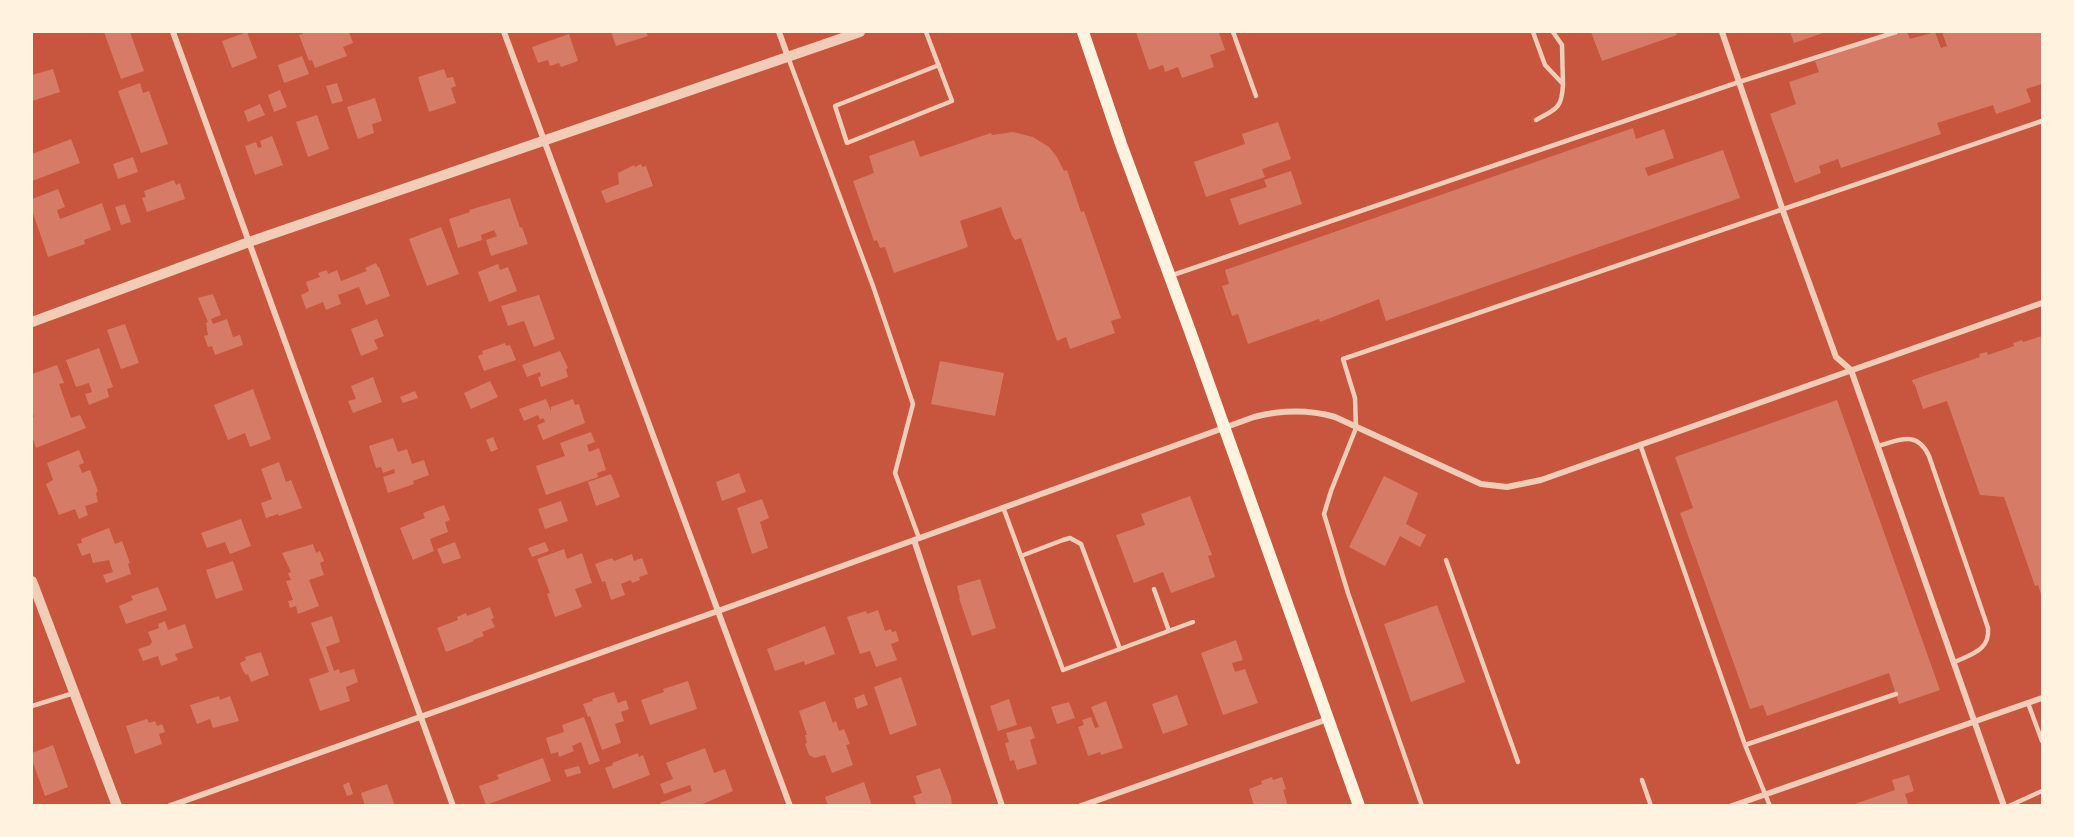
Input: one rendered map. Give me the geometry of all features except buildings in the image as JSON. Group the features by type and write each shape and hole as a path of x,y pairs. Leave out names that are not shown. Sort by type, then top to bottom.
{"main road":[{"path":"1083,32 1121,144 1359,806"}],"street":[{"path":"173,32 453,806"},
{"path":"504,32 790,806"},
{"path":"779,32 788,57"},
{"path":"32,322 249,242 860,32"},
{"path":"1722,32 1836,357 1851,370 2004,806"},
{"path":"170,806 1274,412 1291,410 1324,414 1481,484 1497,488 1522,485 2043,303"},
{"path":"916,539 1002,806"},
{"path":"32,581 117,806"},
{"path":"1732,806 2043,698"},
{"path":"1081,806 1328,719"}],"lane":[{"path":"926,32 939,65 952,101 847,143 835,106 939,65"},
{"path":"1233,32 1256,96"},
{"path":"1533,32 1545,64 1563,84"},
{"path":"1536,120 1557,109 1562,100 1562,45 1552,32"},
{"path":"1170,276 1739,82 1896,32"},
{"path":"788,57 873,286 913,404 895,473 916,539"},
{"path":"1422,806 1348,593 1324,514 1356,428 1355,398 1343,359 2043,121"},
{"path":"1878,446 1905,439 1918,441 1925,448 1933,467 1988,628 1989,637 1983,648 1953,663"},
{"path":"1640,444 1744,745 1770,806"},
{"path":"1003,507 1063,670 1193,622"},
{"path":"1021,556 1070,538 1081,544 1120,649"},
{"path":"1446,560 1518,762"},
{"path":"1154,589 1168,631"},
{"path":"32,706 74,693"},
{"path":"1744,745 1896,693"},
{"path":"2028,703 2043,741"},
{"path":"1641,780 1651,806"},
{"path":"2009,806 2043,791"}]}
